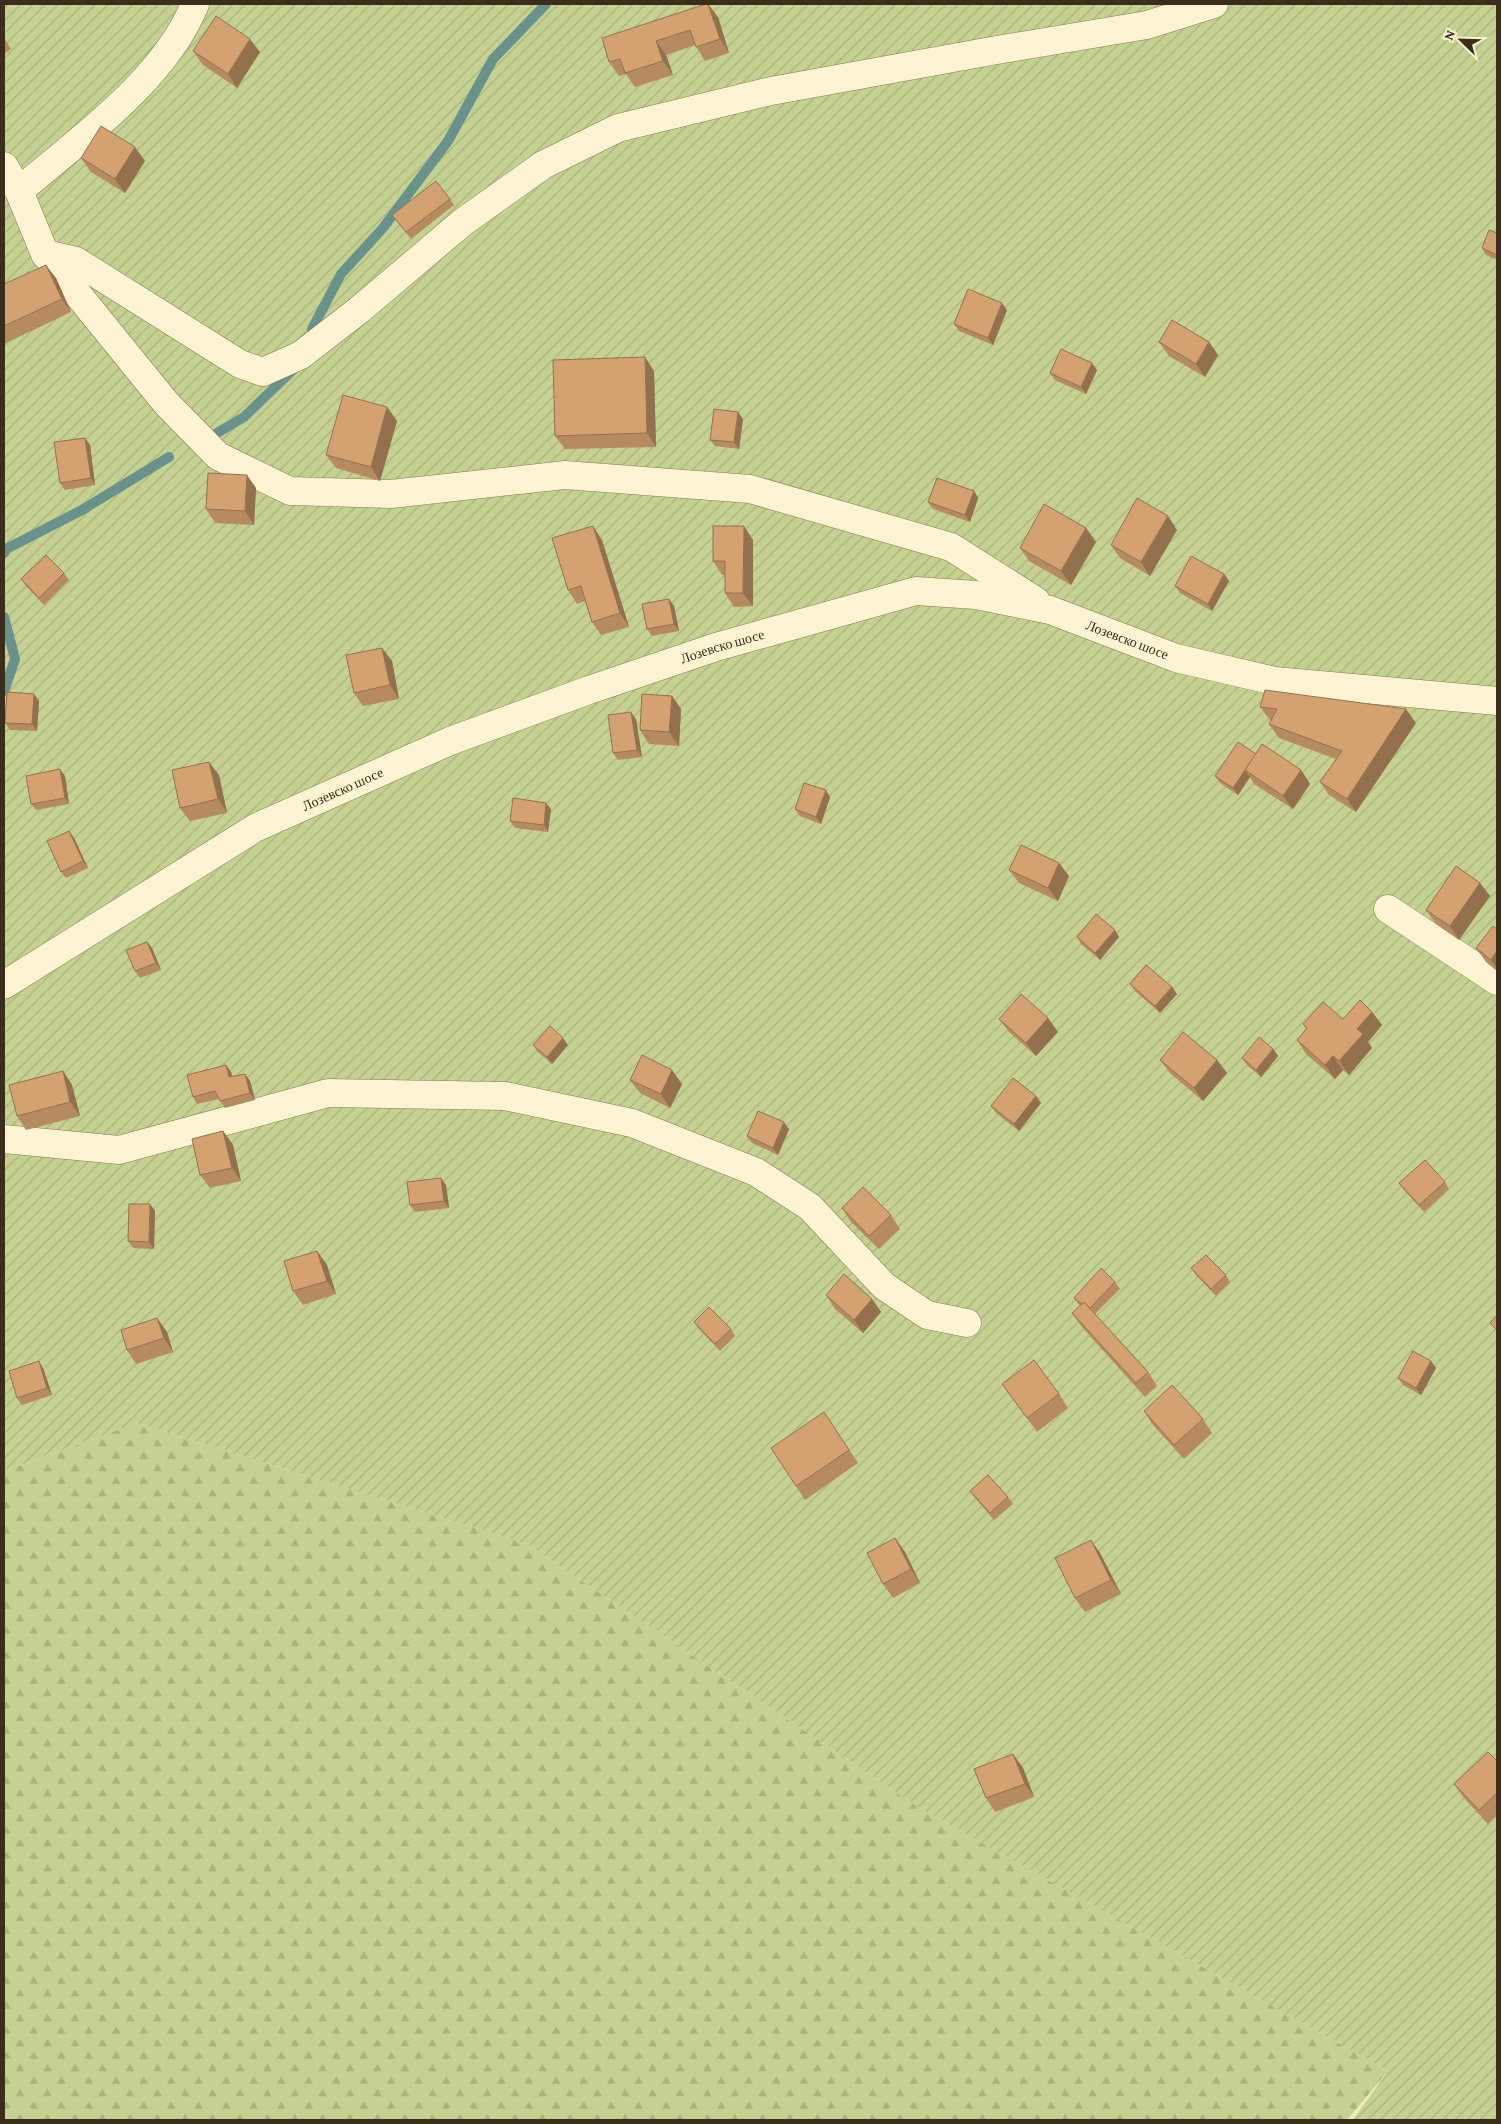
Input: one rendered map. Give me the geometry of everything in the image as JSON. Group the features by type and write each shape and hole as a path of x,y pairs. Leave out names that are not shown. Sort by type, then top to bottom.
{"street":[{"path":"19,191 131,97 187,26 195,4"},
{"path":"45,254 76,261 240,364 264,372 301,355 359,310 463,222 543,165 618,128 771,91 1146,25 1214,4"},
{"path":"4,166 19,191 45,254 166,403 218,456 290,491 391,494 565,475 750,489 952,546 1050,610"},
{"name":"Лозевско шосе","path":"4,985 255,828 450,741 589,690 716,647 916,591 976,595 1050,610 1176,658 1275,681 1497,701"},
{"path":"1388,909 1497,981"},
{"path":"4,1139 119,1150 328,1093 505,1096 632,1123 756,1172 810,1207 884,1286 927,1315 967,1323"}],"green space":[{"path":"4,4 1497,4 1497,2120 1353,2120 1388,2071 918,1807 527,1544 137,1423 4,1471"},
{"path":"137,1423 527,1544 918,1807 1388,2071 1347,2120 4,2120 4,1471"}],"building":[{"path":"708,4 720,39 696,47 690,30 656,41 663,61 625,73 620,59 609,62 602,38"},
{"path":"216,16 250,39 228,74 193,51"},
{"path":"101,126 135,147 115,179 81,158"},
{"path":"436,181 450,199 406,232 392,215"},
{"path":"1489,230 1497,233 1497,255 1482,248"},
{"path":"46,265 62,299 4,326 4,284"},
{"path":"968,289 1002,303 988,338 954,324"},
{"path":"1172,320 1209,342 1196,364 1159,342"},
{"path":"1061,349 1092,363 1081,387 1050,373"},
{"path":"645,357 647,433 555,436 553,360"},
{"path":"343,395 387,407 371,467 326,455"},
{"path":"714,409 738,412 734,442 710,440"},
{"path":"85,438 91,478 60,483 54,442"},
{"path":"208,473 247,475 245,511 206,509"},
{"path":"937,478 974,491 965,515 928,502"},
{"path":"1137,498 1168,516 1141,562 1111,545"},
{"path":"1044,504 1086,528 1061,571 1020,548"},
{"path":"593,526 620,613 592,622 581,586 568,590 552,538"},
{"path":"713,526 744,526 743,593 725,593 725,561 713,561"},
{"path":"46,555 64,573 39,598 21,579"},
{"path":"1191,556 1224,574 1208,604 1175,586"},
{"path":"669,599 674,624 647,629 642,604"},
{"path":"382,648 390,685 354,693 346,655"},
{"path":"1265,690 1406,709 1347,799 1320,782 1342,751 1269,724 1277,709 1260,707"},
{"path":"7,692 34,694 32,724 5,723"},
{"path":"642,694 672,696 669,732 640,730"},
{"path":"631,712 637,750 613,753 608,715"},
{"path":"1238,742 1256,754 1233,788 1215,776"},
{"path":"1262,744 1301,770 1283,796 1245,770"},
{"path":"209,762 218,799 180,808 172,770"},
{"path":"60,769 65,798 31,804 26,776"},
{"path":"804,783 826,790 816,817 795,809"},
{"path":"513,798 546,803 544,825 510,821"},
{"path":"69,831 83,861 61,872 47,841"},
{"path":"1021,845 1059,863 1048,888 1009,870"},
{"path":"1456,866 1480,883 1450,926 1426,910"},
{"path":"1096,914 1115,930 1095,953 1077,937"},
{"path":"1493,926 1497,929 1497,951 1491,960 1476,948"},
{"path":"147,942 156,963 135,971 126,950"},
{"path":"1146,965 1172,987 1155,1006 1130,984"},
{"path":"1021,994 1048,1018 1026,1043 999,1019"},
{"path":"1360,1000 1372,1012 1357,1029 1363,1034 1339,1061 1333,1056 1325,1065 1297,1040 1307,1028 1303,1024 1323,1002 1343,1019"},
{"path":"550,1026 563,1038 547,1057 533,1045"},
{"path":"1183,1032 1217,1060 1194,1088 1160,1060"},
{"path":"1259,1037 1273,1049 1256,1070 1242,1058"},
{"path":"642,1055 672,1070 661,1094 630,1080"},
{"path":"226,1065 229,1077 245,1074 250,1093 220,1101 215,1091 193,1097 187,1075"},
{"path":"63,1071 70,1102 17,1116 9,1085"},
{"path":"1013,1078 1036,1096 1014,1124 991,1106"},
{"path":"758,1111 784,1122 773,1148 747,1136"},
{"path":"223,1131 232,1168 200,1175 192,1139"},
{"path":"1425,1160 1445,1182 1419,1205 1399,1183"},
{"path":"441,1178 444,1201 410,1205 407,1182"},
{"path":"863,1187 891,1215 869,1236 842,1208"},
{"path":"129,1204 150,1204 149,1242 128,1241"},
{"path":"317,1251 327,1281 293,1291 284,1261"},
{"path":"1206,1255 1226,1275 1211,1289 1191,1268"},
{"path":"1101,1268 1115,1282 1090,1308 1084,1302 1082,1304 1074,1298"},
{"path":"844,1274 872,1299 854,1320 826,1295"},
{"path":"1084,1302 1148,1372 1136,1383 1072,1313"},
{"path":"709,1307 731,1329 715,1344 694,1322"},
{"path":"1497,1315 1497,1330 1490,1323"},
{"path":"157,1318 164,1338 127,1350 121,1330"},
{"path":"1413,1351 1431,1361 1416,1388 1398,1378"},
{"path":"1034,1360 1059,1394 1027,1418 1002,1384"},
{"path":"39,1361 47,1388 17,1398 9,1371"},
{"path":"1172,1385 1203,1419 1174,1445 1144,1411"},
{"path":"824,1412 849,1450 796,1486 771,1448"},
{"path":"988,1475 1008,1497 990,1513 970,1491"},
{"path":"895,1538 911,1569 883,1584 867,1553"},
{"path":"1091,1540 1111,1580 1075,1598 1055,1558"},
{"path":"1488,1752 1497,1761 1497,1793 1479,1810 1454,1784"},
{"path":"1013,1754 1025,1784 986,1798 974,1769"}],"waterway":[{"path":"312,329 341,274 383,228 448,141 493,59 546,4"},
{"path":"217,433 244,417 295,368"},
{"path":"4,553 6,549 82,510 169,457"},
{"path":"4,617 15,659 4,691"}]}
